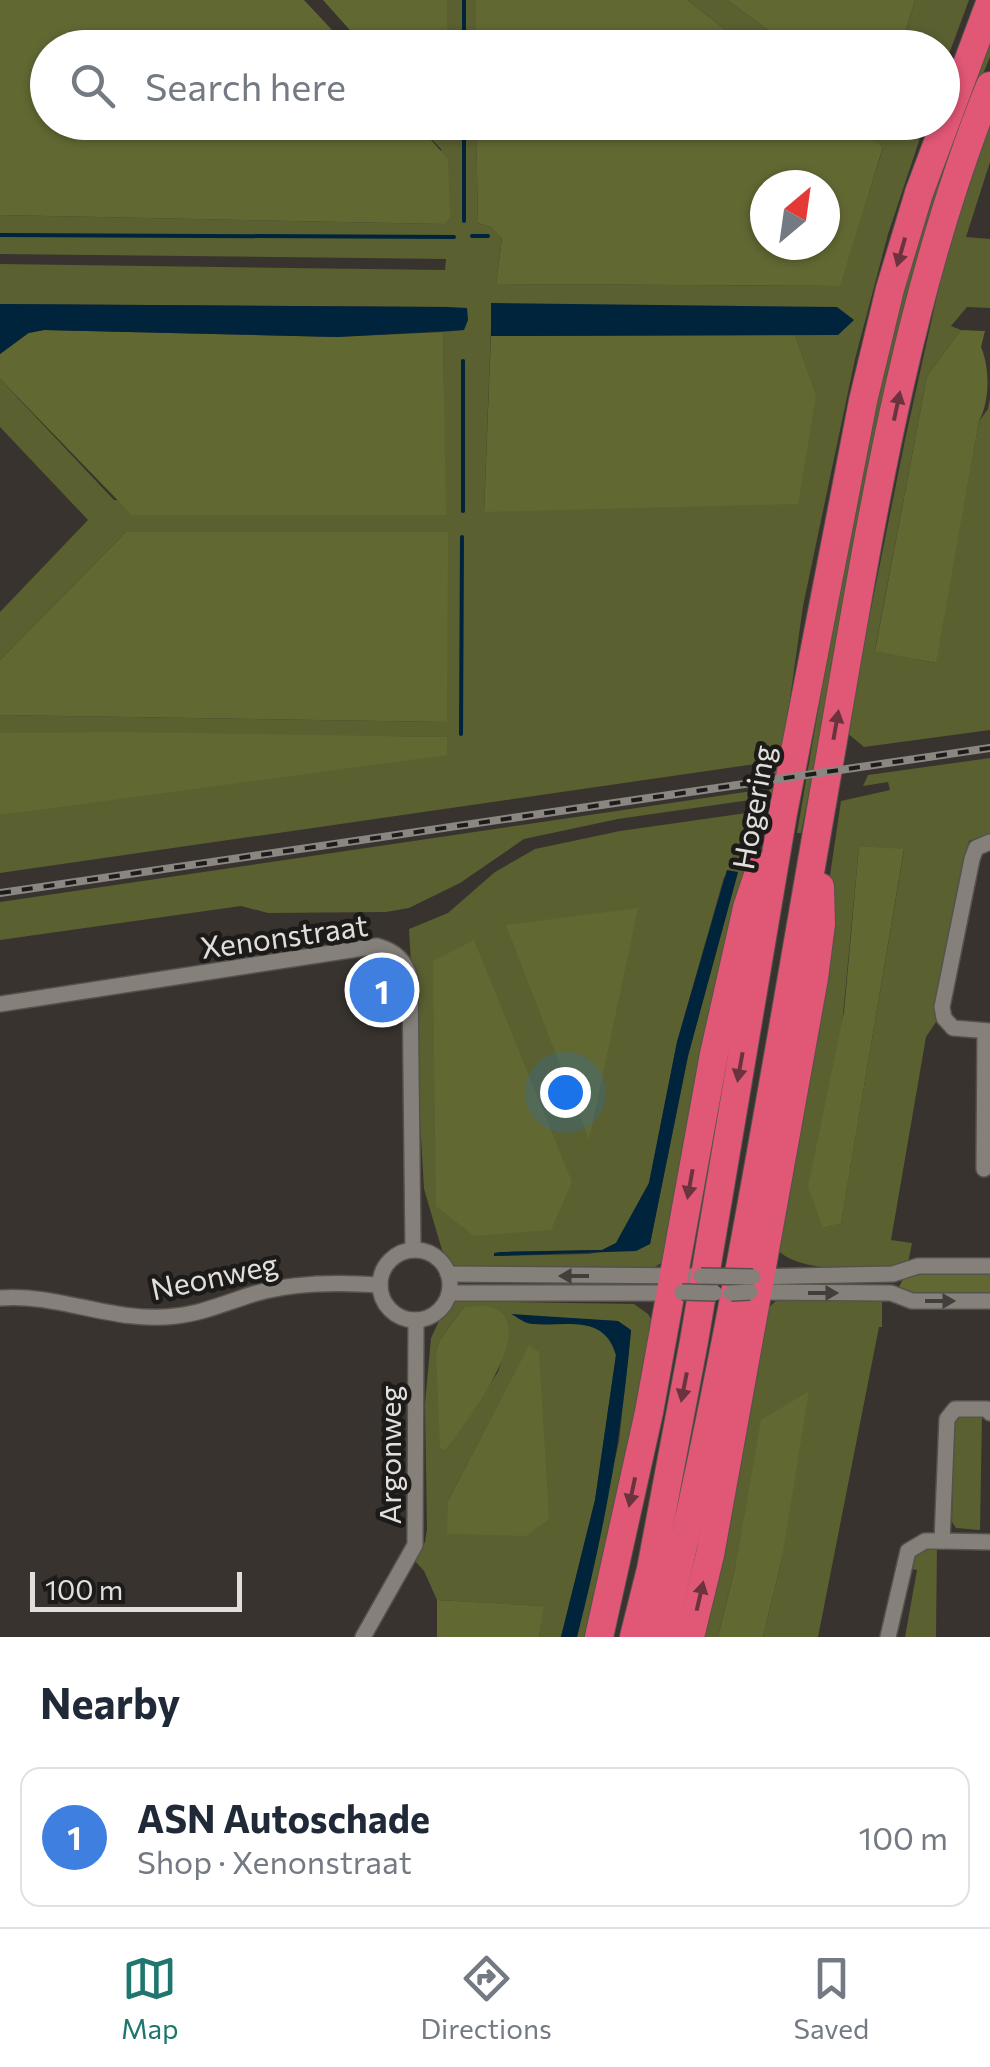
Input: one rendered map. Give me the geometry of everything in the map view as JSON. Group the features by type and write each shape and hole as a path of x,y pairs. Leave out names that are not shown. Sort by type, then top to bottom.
{"highway":[{"name":"Hogering","path":"960,81 990,3"},
{"path":"662,1637 711,1416 861,580 905,371 937,240 990,86"},
{"name":"Hogering","path":"634,1637 651,1569 694,1341 783,814 859,420 890,288 937,140"},
{"path":"600,1637 677,1285 714,1054 746,908 783,814"},
{"path":"690,1637 710,1555 754,1285 814,978 820,924 819,821"}],"street":[{"path":"984,1169 987,1030 953,1028 944,1018 942,1006 972,859 976,848 986,843"},
{"name":"Xenonstraat","path":"0,1004 377,946 389,950 407,966 410,978 414,1250"},
{"path":"414,1250 438,1259 448,1274 449,1293 437,1312 416,1320 390,1310 383,1298 382,1272 400,1253 414,1250"},
{"path":"448,1274 677,1285 715,1294 754,1285 893,1274 918,1266 990,1266"},
{"path":"891,1294 893,1274"},
{"path":"449,1293 677,1285 718,1276 754,1285 891,1294 912,1301 990,1301"},
{"name":"Neonweg","path":"0,1298 47,1301 141,1318 177,1316 312,1284 380,1285"},
{"name":"Argonweg","path":"364,1637 416,1545 416,1320"},
{"path":"942,1541 947,1419 954,1409 990,1412"},
{"path":"888,1637 908,1551 925,1541 990,1542"}],"green space":[{"path":"0,0 304,0 332,30 30,30 30,140 431,140 448,159 450,217 444,224 0,215"},
{"path":"323,0 447,0 447,30 350,30"},
{"path":"447,0 476,0 476,30 447,30"},
{"path":"476,0 687,0 726,30 476,30"},
{"path":"687,0 727,0 768,30 726,30"},
{"path":"727,0 915,0 906,30 768,30"},
{"path":"915,0 969,0 958,30 906,30"},
{"path":"990,21 990,57 879,433 801,833 797,833 866,431 918,227 948,140 960,140 960,107"},
{"path":"990,115 990,162 966,237 990,239 990,308 967,307 951,326 961,330 927,376 875,650 935,663 979,421 990,398 990,730 864,747 846,732 950,237"},
{"path":"432,140 476,140 478,223 491,227 502,237 496,284 839,286 883,148 872,140 919,140 888,234 855,359 803,606 784,742 771,797 618,819 524,839 460,883 409,908 386,912 268,913 241,906 0,940 0,902 766,789 770,762 0,873 0,815 446,737 0,733 0,715 446,722 126,532 0,660 0,612 88,520 0,427 0,379 114,500 445,515 443,332 464,330 448,307 0,304 0,264 445,270 446,259 0,254 0,215 444,224 441,149","holes":["492,303 838,335 795,335 816,396 484,512"]},
{"path":"476,140 873,140 883,147 840,286 496,284 502,238 491,227 478,223"},
{"path":"44,330 337,337 443,332 446,515 132,515 0,379 0,354 29,333"},
{"path":"961,330 985,331 981,347 988,384 936,663 875,651 927,376"},
{"path":"795,335 816,395 798,504 484,512 491,336"},
{"path":"126,532 448,532 447,722 0,715 0,660"},
{"path":"0,733 447,737 447,755 0,815"},
{"path":"990,758 990,834 969,841 936,1022 926,1037 891,1240 912,1243 908,1263 837,1268 800,1262 775,1247 841,801 890,790 888,782 863,786 868,775","holes":["859,846 904,850 841,1222 823,1228"]},
{"path":"768,810 753,861 666,1260 650,1270 457,1269 442,1250 424,1189 409,929 448,913 495,872 535,849 620,831","holes":["738,872 688,1056 650,1244 588,1254 495,1256 501,1252 602,1250 616,1243 649,1183 677,1042 724,877"]},
{"path":"859,846 904,849 841,1223 823,1228 808,1187 844,1012"},
{"path":"638,908 589,1140 506,925"},
{"path":"474,940 572,1182 551,1230 474,1236 436,1206 433,961"},
{"path":"990,1272 990,1297 910,1296 899,1287 906,1273"},
{"path":"469,1296 502,1302 634,1304 648,1314 655,1326 594,1637 577,1637 619,1441 631,1331 618,1321 517,1316 529,1322 598,1329 609,1338 616,1355 595,1500 561,1637 539,1637 543,1606 437,1600 415,1561 427,1529 425,1404 431,1338 457,1300","holes":["464,1307 507,1341 498,1372 446,1450 436,1351","529,1346 448,1534 448,1501"]},
{"path":"778,1299 882,1299 882,1327 818,1637 763,1637 782,1558 736,1564 718,1637 696,1637 767,1309"},
{"path":"486,1306 503,1314 509,1330 506,1350 483,1397 446,1450 440,1448 436,1351 464,1307"},
{"path":"529,1345 539,1352 549,1519 526,1536 447,1534 448,1501"},
{"path":"809,1391 782,1558 763,1637 718,1637 736,1564 761,1420"},
{"path":"959,1417 982,1418 980,1530 956,1528 952,1522 954,1423"},
{"path":"937,1547 936,1637 905,1637 917,1570 907,1568 918,1552"},
{"path":"437,1600 544,1606 539,1637 437,1637"}],"water":[{"path":"491,303 837,307 854,320 838,335 491,336"},
{"path":"0,304 448,307 467,308 468,320 464,330 337,337 44,330 28,333 0,354"},
{"path":"727,870 738,872 688,1056 650,1244 636,1251 494,1256 501,1252 602,1250 616,1243 649,1183 677,1042"},
{"path":"511,1314 618,1321 631,1330 610,1485 577,1637 561,1637 595,1500 616,1355 610,1342 593,1328 530,1324"}],"waterway":[{"path":"464,0 464,30"},
{"path":"464,140 464,221"},
{"path":"0,235 454,237"},
{"path":"472,236 488,236"},
{"path":"463,361 463,511"},
{"path":"461,734 462,537"}],"railway":[{"path":"0,893 990,748"}],"place":[{"name":"ASN Autoschade","path":"382,990"}]}
